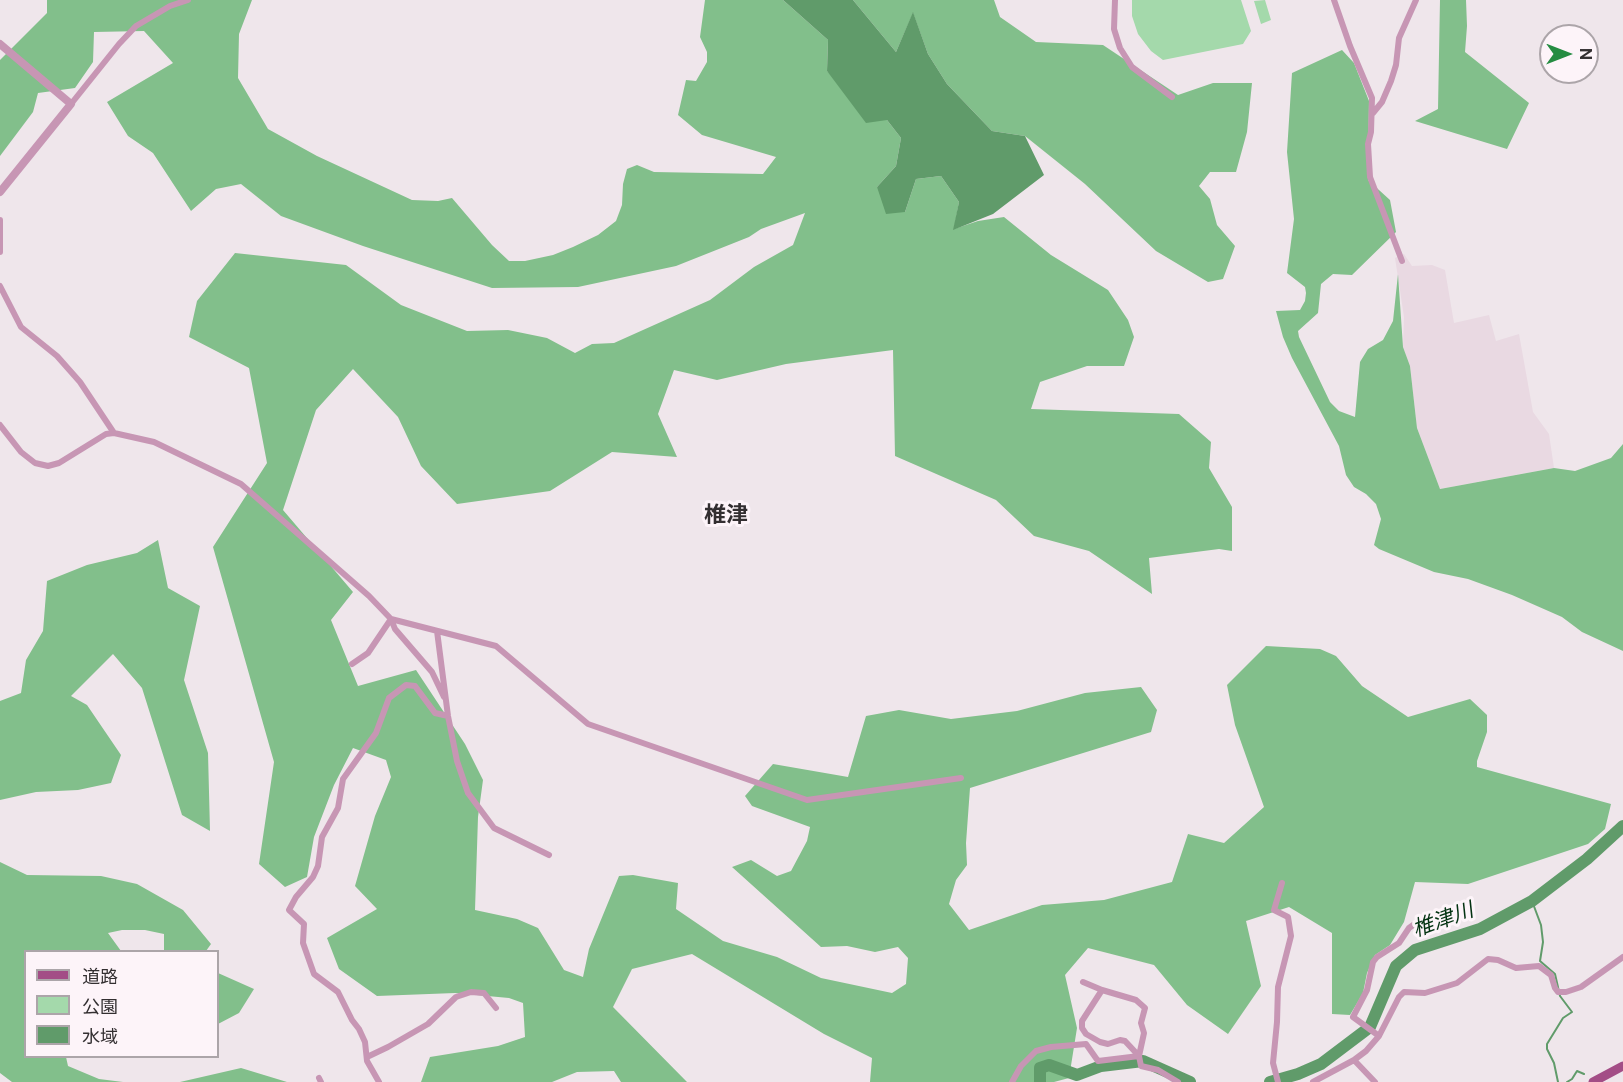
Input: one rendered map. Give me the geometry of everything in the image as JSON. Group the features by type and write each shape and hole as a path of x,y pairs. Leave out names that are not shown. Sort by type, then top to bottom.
{"main road":[{"path":"1593,1082 1623,1066"}],"street":[{"path":"0,191 136,26 170,6 188,0"},
{"path":"1115,0 1114,28 1120,48 1132,67 1172,97"},
{"path":"1334,0 1372,98 1368,144 1370,177 1402,261"},
{"path":"1372,113 1382,102 1396,65 1399,38 1416,0"},
{"path":"0,44 71,104"},
{"path":"0,220 0,252"},
{"path":"0,286 21,327 57,356 80,382 114,433"},
{"path":"0,425 21,452 35,463 48,466 59,463 106,434 114,433 154,442 241,484 369,596 391,619 395,629 434,675 447,704"},
{"path":"391,619 496,646 588,724 807,800 961,778"},
{"path":"352,664 368,653 391,619"},
{"path":"437,631 448,716 457,761 468,793 494,828 549,855"},
{"path":"434,675 443,674"},
{"path":"379,1082 367,1057 362,1035 338,992 314,974 303,943 304,924 289,910 296,897 313,877 318,866 322,837 338,808 343,779 376,733 389,698 406,685 415,686 435,713 448,716"},
{"path":"1278,1082 1273,1063 1278,987 1291,936 1288,917 1274,910 1282,883"},
{"path":"1379,1036 1353,1017 1366,990 1373,962 1399,943 1409,928 1416,923"},
{"path":"1313,1082 1354,1060 1379,1036 1399,997 1404,992 1425,993 1457,983 1488,959 1498,960 1516,968 1539,966 1551,975 1558,992 1581,987 1623,957"},
{"path":"1083,982 1136,1000 1145,1008 1141,1023 1144,1033 1139,1056 1141,1066 1158,1070 1176,1081"},
{"path":"1102,990 1082,1021 1082,1028 1086,1034 1100,1042 1108,1044 1120,1040 1125,1041 1139,1056"},
{"path":"367,1057 428,1024 456,997 471,992 484,993 496,1008"},
{"path":"1012,1082 1021,1066 1036,1052 1050,1047 1086,1044 1098,1061 1139,1056"},
{"path":"1354,1060 1375,1082"}],"shaded area":[{"path":"47,0 252,0 239,34 238,78 268,129 317,156 412,200 438,201 452,198 492,245 509,261 525,261 553,255 573,247 598,235 616,221 622,205 623,184 627,169 637,165 654,172 763,174 776,157 702,135 678,115 686,80 696,81 707,62 707,52 700,37 705,0 783,0 828,40 827,71 887,120 901,138 896,166 877,187 905,212 916,179 941,176 959,202 954,229 978,221 1004,217 1051,255 1108,290 1128,320 1134,337 1124,366 1087,366 1040,382 1031,409 1179,414 1211,442 1209,468 1232,507 1232,551 1219,549 1149,558 1152,594 1089,551 1034,536 996,500 895,456 893,350 786,364 717,380 674,370 658,414 677,457 612,452 550,491 457,504 421,466 398,417 353,369 316,410 283,510 353,592 331,620 358,686 416,670 465,744 483,780 478,817 475,910 517,919 538,928 564,970 583,977 589,949 619,876 633,875 678,883 676,909 723,941 777,957 821,978 892,993 906,984 908,958 898,947 875,952 847,946 821,947 732,867 751,860 777,876 791,871 807,841 810,827 752,806 745,796 773,764 848,777 866,716 899,710 951,719 1017,711 1085,693 1141,687 1157,710 1151,732 970,788 966,843 967,865 956,880 949,904 969,930 1042,905 1104,900 1172,882 1188,834 1224,843 1264,807 1235,725 1227,685 1266,646 1320,649 1336,656 1362,686 1408,717 1470,699 1487,715 1487,732 1477,767 1611,804 1605,829 1588,844 1468,884 1415,882 1404,922 1390,945 1375,955 1367,973 1363,993 1350,1015 1332,1014 1332,933 1289,907 1246,921 1261,986 1228,1034 1187,1005 1154,965 1088,948 1065,975 1077,1028 1069,1078 1054,1082 870,1082 872,1058 824,1034 692,954 632,969 613,1007 687,1082 621,1082 614,1071 577,1072 552,1082 421,1082 430,1057 498,1046 525,1037 523,1003 509,998 455,993 377,996 339,969 327,938 377,909 355,886 375,816 391,777 386,760 353,748 334,785 314,837 307,877 285,887 259,864 274,762 213,547 267,463 249,368 189,337 197,301 235,253 346,265 401,305 467,331 508,330 547,338 575,353 592,344 614,343 710,300 754,267 793,245 805,213 761,229 749,237 676,266 578,287 492,288 363,246 281,216 241,184 216,189 191,211 153,153 128,136 107,102 173,63 144,31 94,32 93,62 75,88 38,93 33,112 0,156 0,60 47,13"},
{"path":"853,0 994,0 1000,17 1036,42 1103,45 1178,95 1213,83 1252,83 1247,132 1236,172 1210,172 1199,186 1210,199 1217,225 1235,246 1223,279 1208,282 1156,251 1085,184 1025,136 992,131 947,84 928,54 913,13 896,52"},
{"path":"1440,0 1466,0 1465,52 1529,103 1507,149 1415,121 1438,109"},
{"path":"1342,50 1354,63 1369,101 1368,180 1390,200 1396,232 1352,275 1333,274 1321,284 1318,313 1298,331 1299,337 1330,402 1339,411 1355,417 1360,362 1368,349 1383,340 1393,321 1398,274 1403,347 1410,366 1417,428 1440,489 1554,468 1575,471 1611,458 1623,444 1623,651 1582,632 1562,617 1512,595 1468,579 1434,572 1374,545 1381,519 1376,504 1354,487 1346,475 1339,446 1292,358 1276,311 1300,310 1306,293 1305,287 1287,273 1294,219 1287,152 1292,73"},
{"path":"1404,254 1412,266 1432,265 1445,270 1454,323 1489,315 1496,341 1519,334 1533,412 1549,434 1554,468 1440,489 1417,428 1410,366 1403,347 1404,317 1395,258"},
{"path":"158,540 168,588 200,606 184,680 208,753 210,831 182,815 142,688 113,654 71,696 87,705 121,755 111,783 78,790 36,792 0,800 0,701 21,693 26,660 43,631 47,581 87,565 137,553"},
{"path":"0,862 27,875 101,876 137,884 183,910 211,944 207,950 164,950 164,934 145,930 122,930 108,933 120,950 24,950 24,1058 66,1058 68,1066 99,1079 123,1082 12,1082 0,1073"},
{"path":"219,973 254,989 239,1013 219,1023"},
{"path":"241,1068 287,1082 180,1082"}],"green space":[{"path":"1132,0 1241,0 1251,31 1243,44 1163,60 1151,51 1138,34 1132,16"},
{"path":"1265,0 1271,20 1261,24 1254,1"}],"water":[{"path":"783,0 853,0 896,52 913,12 928,54 947,84 992,131 1025,136 1044,175 993,214 953,230 959,202 941,176 916,179 905,212 886,214 877,187 896,166 901,138 887,120 866,123 827,71 828,40"}],"waterway":[{"name":"椎津川","path":"1270,1082 1321,1064 1370,1027 1396,966 1415,950 1480,929 1532,901 1587,859 1623,826"},
{"path":"1532,901 1541,925 1543,942 1540,961 1555,974 1560,996 1572,1012 1563,1018 1547,1044 1558,1082"},
{"name":"椎津川","path":"1040,1082 1040,1068 1049,1065 1077,1075 1101,1066 1143,1061 1190,1082"},
{"path":"1567,1082 1577,1071 1584,1074"}],"district":[{"name":"椎津","path":"726,515"}]}
